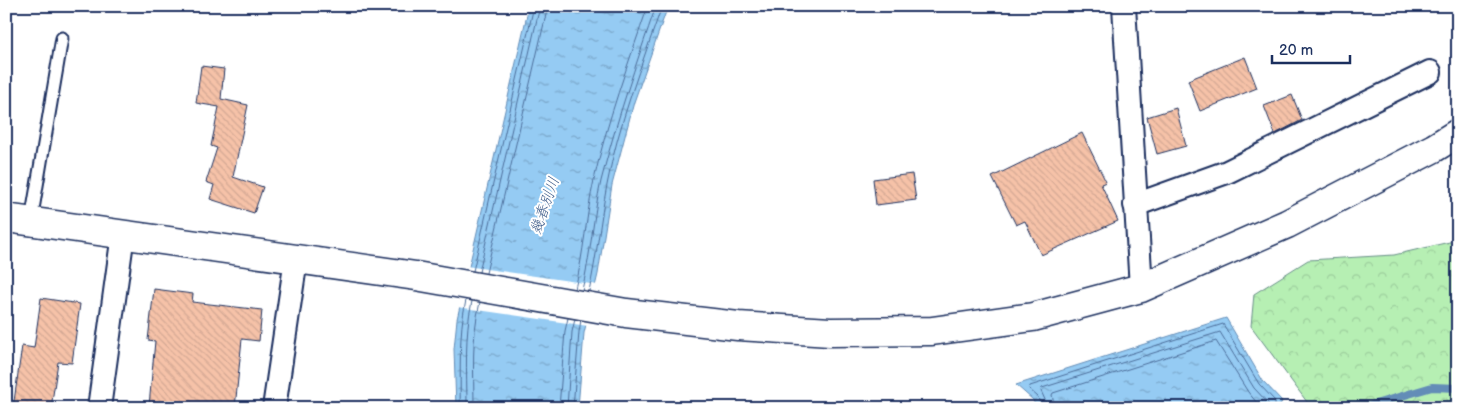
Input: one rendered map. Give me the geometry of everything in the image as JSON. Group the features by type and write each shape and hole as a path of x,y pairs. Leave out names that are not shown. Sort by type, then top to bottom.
{"street":[{"path":"1124,6 1141,288"},
{"path":"1135,205 1227,172 1430,72"},
{"path":"19,220 416,276 626,313 738,326 811,331 932,332 1033,317 1141,288 1287,224 1434,148 1458,132"},
{"path":"99,408 123,234"},
{"path":"274,408 296,259"}],"lane":[{"path":"19,220 62,38"}],"green space":[{"path":"1458,240 1458,408 1318,408 1307,402 1251,326 1254,294 1308,260 1394,255"}],"water":[{"name":"幾春別川","path":"529,6 668,6 634,102 612,185 598,274 584,333 578,408 456,408 454,349 457,319"},
{"path":"1226,318 1263,381 1282,401 1279,408 1036,408 1033,400 1016,385"}],"pier":[{"path":"466,266 598,285 588,326 457,307"}],"building":[{"path":"1245,57 1257,88 1200,111 1188,80"},
{"path":"201,66 224,69 221,99 248,105 233,177 263,187 254,213 210,199 214,185 206,182 217,148 211,146 219,107 196,103"},
{"path":"1292,95 1302,120 1275,134 1264,106"},
{"path":"1176,108 1186,146 1157,154 1147,117"},
{"path":"1082,133 1106,182 1101,184 1118,221 1041,255 1025,221 1016,225 992,177"},
{"path":"912,174 916,200 876,205 873,179"},
{"path":"154,289 193,294 192,302 262,310 259,341 242,339 235,408 177,403 176,408 149,406 155,341 148,340"},
{"path":"41,298 80,304 72,363 58,362 51,408 13,408 22,346 34,348"}],"waterway":[{"path":"1362,408 1432,387 1458,388"}]}
